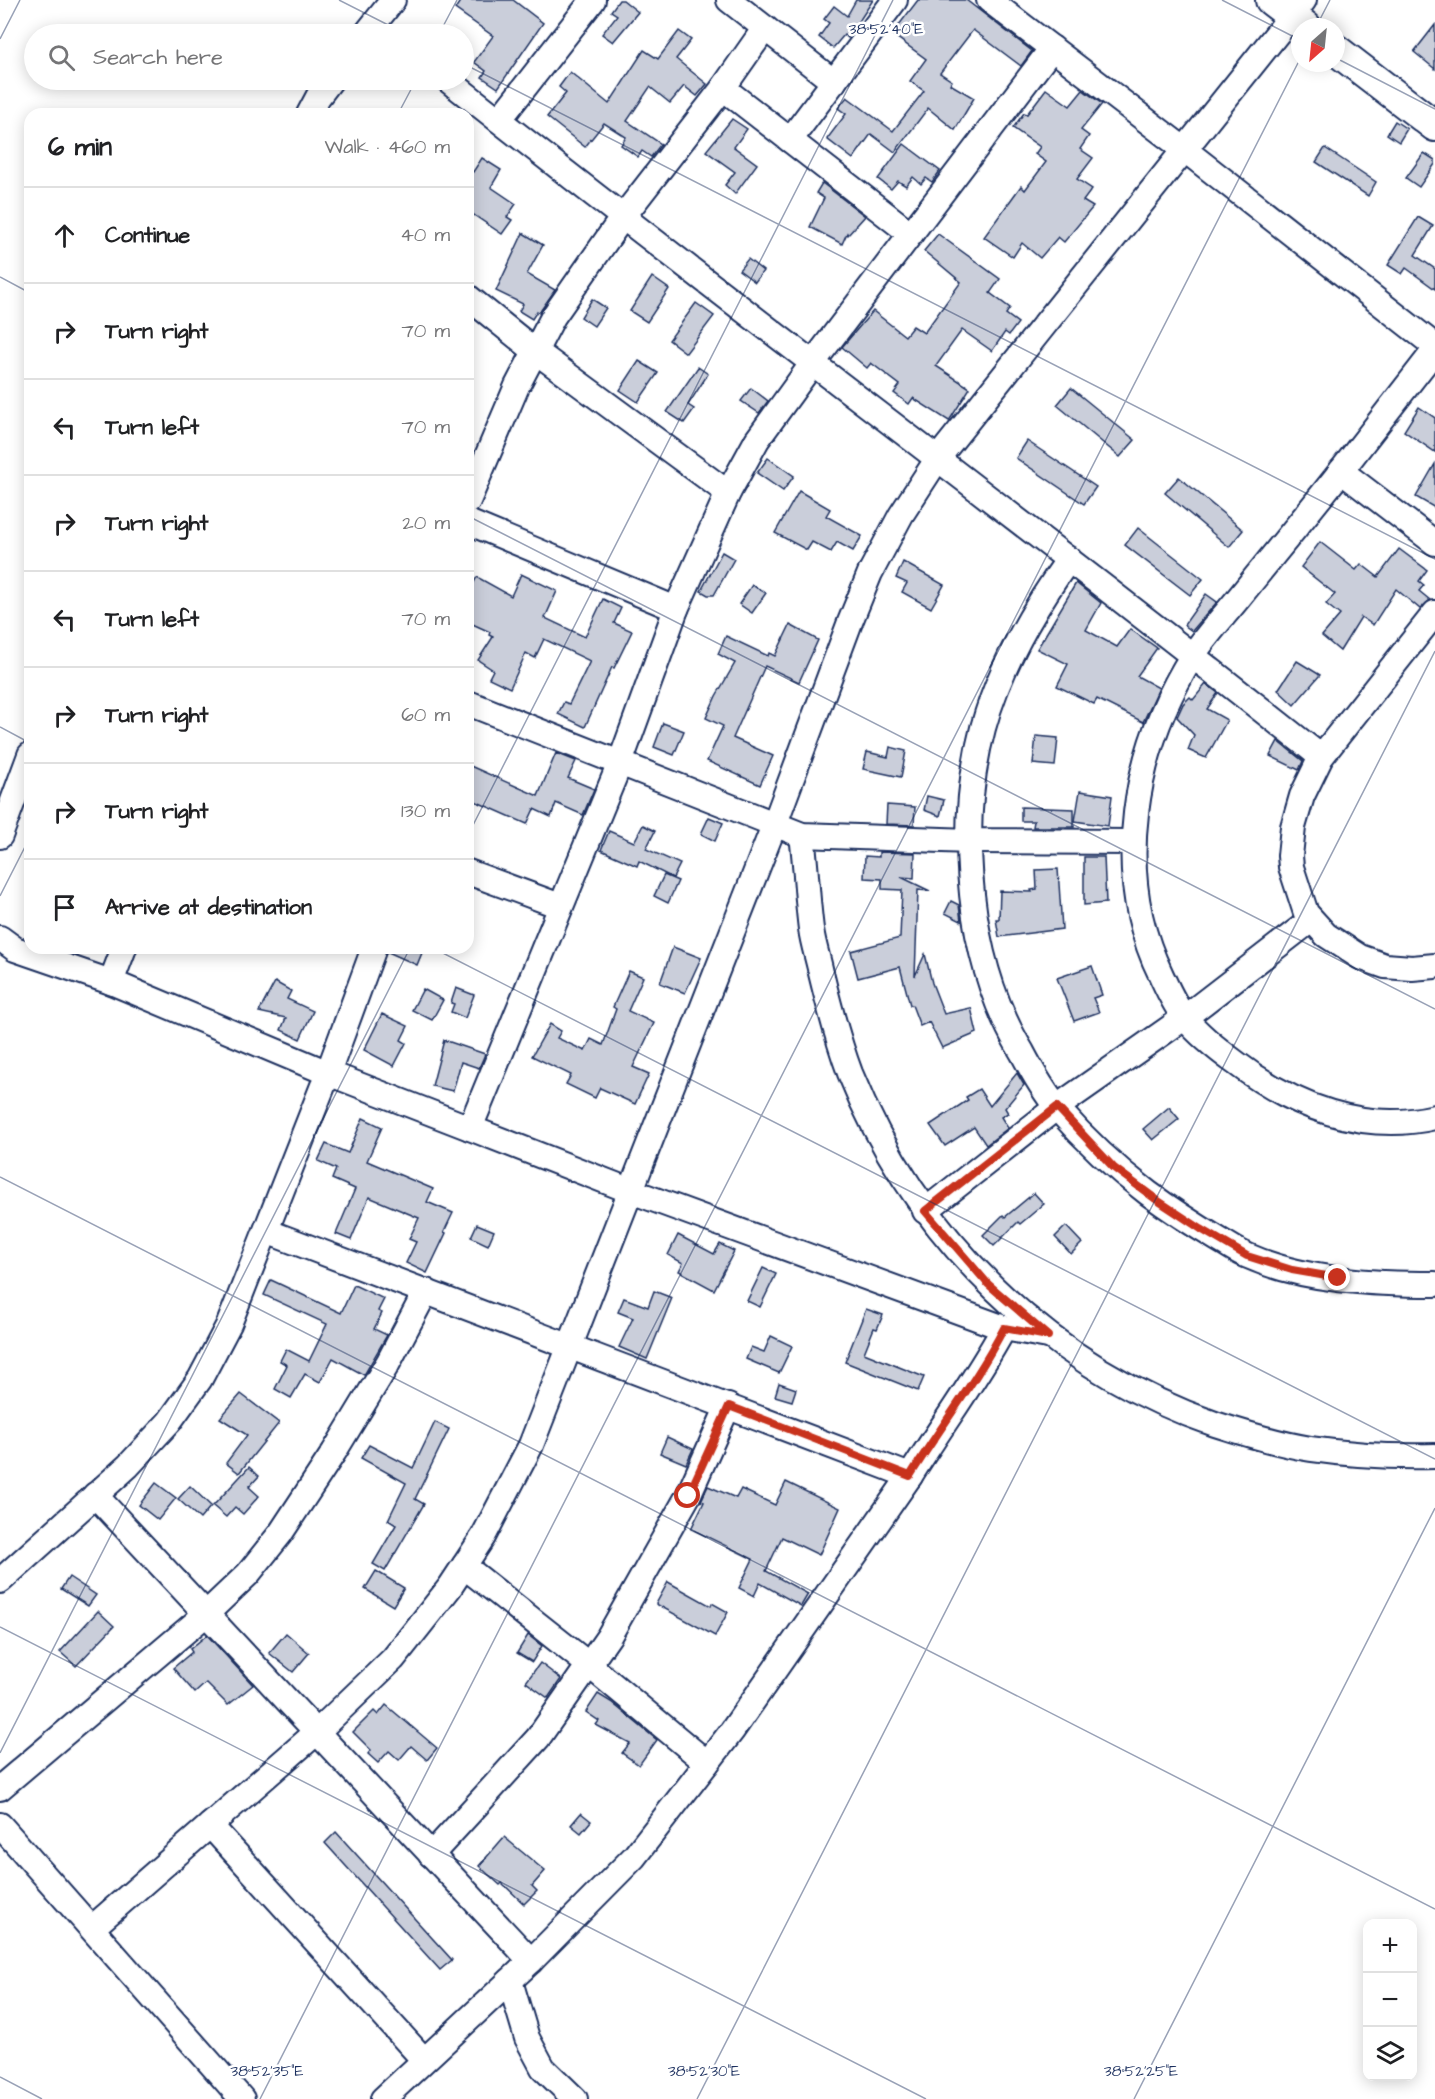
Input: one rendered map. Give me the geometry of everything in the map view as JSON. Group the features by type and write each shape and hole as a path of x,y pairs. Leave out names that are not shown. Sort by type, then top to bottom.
{"main road":[{"path":"1345,57 1435,126"}],"street":[{"path":"381,24 393,0"},
{"path":"498,120 593,0"},
{"path":"729,0 834,82"},
{"path":"790,140 895,0"},
{"path":"989,0 1185,150 1435,348 1341,471 1194,655 1173,692 1152,743 1137,803 1133,842 1135,889 1150,952 1184,1017 1208,1042 1255,1078 1284,1095 1312,1107 1340,1116 1367,1121 1402,1122 1435,1117"},
{"path":"92,1928 317,1732 393,1659 450,1587 483,1537 531,1445 571,1346 870,573 901,515 938,458 1185,150 1293,11"},
{"path":"474,487 517,386 553,317 622,218 723,88 765,28"},
{"path":"470,1128 620,763 676,609 728,493 758,440 812,364 1052,48"},
{"path":"723,88 911,234"},
{"path":"312,108 324,90"},
{"path":"460,90 622,218 1194,655 1321,757"},
{"path":"474,302 535,351 728,493"},
{"path":"1341,471 1435,543"},
{"path":"474,525 676,609"},
{"path":"1069,559 1047,589 1004,671 983,728 970,814 971,879 976,920 987,970 1005,1020 1031,1069 1057,1107 1114,1168 1201,1229 1247,1256 1292,1270 1393,1284 1435,1284"},
{"path":"1435,614 1321,757 1302,796 1293,827 1290,856 1291,867 1304,906 1311,920 1326,935 1346,949 1368,960 1396,968 1435,966"},
{"path":"474,705 802,835 970,841 1133,842"},
{"path":"0,836 24,771"},
{"path":"802,835 812,931 828,1001 850,1072 882,1141 925,1211 988,1284 1048,1336 1113,1379 1181,1412 1246,1435 1310,1449 1386,1457 1435,1456"},
{"path":"474,874 560,906"},
{"path":"925,1211 1057,1107 1184,1017 1311,920"},
{"path":"0,938 15,949 24,952"},
{"path":"30,954 111,982 328,1073 631,1191 1004,1328 1048,1336"},
{"path":"111,982 122,954"},
{"path":"0,1581 135,1459 169,1422 200,1379 229,1324 328,1073 372,954"},
{"path":"266,1231 910,1476"},
{"path":"0,1788 206,1614 248,1574 280,1534 334,1452 388,1363 426,1291"},
{"path":"383,2099 531,1961 634,1857 739,1721 910,1476 989,1356 1004,1328"},
{"path":"431,1854 538,1738 609,1636 688,1496 729,1406"},
{"path":"94,1495 531,1961"},
{"path":"464,1566 589,1665 707,1763"},
{"path":"0,1825 242,2099"},
{"path":"210,1825 424,2060"},
{"path":"510,1981 527,2038 543,2067 575,2099"}],"building":[{"path":"461,0 513,0 543,23 498,88 482,77 486,71 474,62 493,36 455,9"},
{"path":"619,0 623,0 638,12 613,42 602,34 617,15 611,11"},
{"path":"856,0 873,0 848,38 844,35 833,48 819,37 829,23 824,19 834,6 847,16"},
{"path":"918,0 966,0 1032,51 1021,66 973,30 940,73 952,81 950,84 974,98 955,130 928,108 895,152 871,134 853,159 827,139 846,114 838,108 847,97 893,131 924,91 910,81 926,59 892,34"},
{"path":"1435,25 1435,69 1414,52"},
{"path":"679,31 691,40 676,59 707,84 697,96 684,86 670,103 650,87 627,121 661,144 651,157 642,151 638,157 621,145 626,137 604,123 585,147 547,117 566,93 559,87 570,72 609,104 644,50 658,59"},
{"path":"1046,89 1070,106 1083,90 1102,104 1081,130 1089,136 1080,149 1093,158 1077,179 1092,189 1083,201 1093,207 1064,242 1058,237 1040,258 1022,243 1013,257 984,237 1021,186 1025,190 1046,162 1035,154 1040,147 1013,128"},
{"path":"732,119 747,129 734,147 757,164 735,194 725,185 735,172 706,151"},
{"path":"1395,121 1407,129 1399,142 1387,134"},
{"path":"904,144 940,171 932,182 926,178 921,184 913,177 906,186 898,181 891,189 878,179"},
{"path":"1325,148 1376,182 1368,196 1316,162"},
{"path":"1424,153 1435,160 1435,164 1419,187 1406,178"},
{"path":"482,158 501,170 491,187 516,204 507,217 512,220 502,234 474,215 474,170"},
{"path":"822,183 865,216 848,235 847,233 842,244 810,227 824,198 816,193"},
{"path":"1418,217 1433,226 1415,255 1435,269 1435,289 1406,268 1402,274 1388,265"},
{"path":"523,233 543,245 527,274 555,290 532,319 519,311 523,304 496,291"},
{"path":"938,234 1000,279 990,293 1010,308 1006,314 1018,323 1009,335 1005,332 992,351 962,330 936,366 970,388 949,421 913,398 909,404 894,393 900,385 871,363 867,368 842,347 873,311 905,336 913,326 924,333 961,282 924,251"},
{"path":"748,259 763,271 755,282 739,270"},
{"path":"652,277 669,289 647,322 630,311"},
{"path":"592,299 606,308 594,326 581,317"},
{"path":"696,303 714,316 686,353 669,340"},
{"path":"639,361 658,373 638,402 620,390"},
{"path":"698,367 708,374 688,405 694,409 684,423 667,412"},
{"path":"751,388 768,401 759,413 741,401"},
{"path":"1071,388 1135,440 1120,457 1057,405"},
{"path":"1419,407 1435,418 1435,452 1404,431"},
{"path":"1027,441 1096,487 1084,504 1016,458"},
{"path":"768,458 794,476 783,491 757,473"},
{"path":"1435,464 1435,508 1416,497"},
{"path":"1179,477 1243,530 1229,547 1165,493"},
{"path":"799,491 830,509 826,516 862,536 853,551 837,542 831,552 812,542 807,550 775,533"},
{"path":"1138,528 1203,579 1190,595 1125,545"},
{"path":"1320,542 1356,570 1361,564 1378,577 1399,549 1427,570 1419,581 1424,585 1419,591 1430,600 1420,609 1396,589 1373,625 1361,617 1340,651 1322,636 1340,615 1326,604 1335,594 1301,567"},
{"path":"722,552 734,559 714,595 708,595 701,591"},
{"path":"903,562 944,585 931,608 902,592 907,583 896,578"},
{"path":"521,574 557,591 545,618 585,637 603,599 621,608 614,623 632,631 614,668 612,667 585,727 558,714 564,702 569,704 590,661 544,639 535,658 526,653 510,688 489,678 493,670 478,660 493,637 489,635 490,632 474,625 474,582 477,577 511,596"},
{"path":"1076,583 1101,603 1086,630 1117,647 1130,629 1157,648 1137,676 1159,688 1143,722 1097,699 1094,704 1057,686 1068,664 1037,649"},
{"path":"752,585 766,593 752,613 739,604"},
{"path":"1206,594 1217,602 1192,631 1184,625"},
{"path":"790,625 818,640 799,682 765,666 733,738 773,756 760,785 707,761 723,726 706,718 735,663 718,654 726,636 768,656 769,653 775,656"},
{"path":"1297,661 1320,675 1294,705 1278,690"},
{"path":"1206,684 1218,693 1207,709 1227,720 1206,758 1188,750 1194,735 1177,717 1183,704 1190,697 1193,700"},
{"path":"663,723 684,731 674,755 654,747"},
{"path":"1036,736 1058,738 1055,766 1033,764"},
{"path":"1278,741 1303,761 1299,770 1270,756"},
{"path":"890,747 906,751 901,777 863,769 867,752 888,757"},
{"path":"556,753 576,761 568,778 594,789 583,815 556,803 551,817 534,809 527,824 474,801 474,768 538,796"},
{"path":"1080,791 1112,796 1108,826 1075,821"},
{"path":"927,796 944,800 940,816 924,810"},
{"path":"887,805 915,807 914,825 886,824"},
{"path":"1021,807 1074,809 1074,827 1033,827 1034,821 1021,821"},
{"path":"709,817 723,823 715,841 701,834"},
{"path":"643,825 655,831 646,849 680,864 673,878 639,861 637,866 601,850 609,831 634,842"},
{"path":"879,852 915,853 914,878 901,877 930,891 918,890 915,976 925,954 932,983 944,1014 971,1008 977,1033 942,1048 929,1022 920,1026 912,1005 910,1005 900,967 858,978 851,951 900,938 902,890 882,889 882,879 864,878 865,856 879,857"},
{"path":"1084,857 1104,857 1106,903 1084,905"},
{"path":"1058,869 1062,929 999,937 996,919 999,919 1000,891 1032,892 1031,890 1037,889 1036,870"},
{"path":"664,875 678,881 668,903 654,896"},
{"path":"951,901 959,905 961,921 945,913"},
{"path":"673,947 701,958 685,993 660,983"},
{"path":"392,954 422,954 417,965"},
{"path":"1092,966 1102,995 1093,998 1099,1012 1074,1021 1057,978"},
{"path":"629,971 643,977 628,1011 654,1023 633,1067 649,1074 635,1104 600,1088 595,1098 566,1084 571,1075 532,1056 550,1024 561,1031 557,1038 585,1051 591,1039 603,1045 616,1009 613,1007"},
{"path":"275,982 291,991 287,999 313,1011 300,1039 281,1030 286,1018 259,1012"},
{"path":"456,988 474,995 465,1018 451,1012 454,1004 451,1003"},
{"path":"423,989 443,1000 432,1020 412,1010"},
{"path":"382,1014 408,1026 401,1040 406,1043 394,1066 364,1050"},
{"path":"444,1040 485,1054 479,1068 461,1062 453,1091 432,1086"},
{"path":"1017,1073 1024,1085 1005,1108 1008,1113 1001,1117 1008,1128 986,1145 974,1127 945,1146 930,1125 968,1100 966,1097 979,1089 990,1106"},
{"path":"1169,1107 1179,1119 1153,1140 1143,1129"},
{"path":"363,1118 382,1127 367,1161 433,1189 427,1202 453,1213 427,1273 406,1263 416,1242 409,1239 419,1218 369,1197 351,1240 336,1234 355,1189 332,1179 336,1169 318,1161 326,1144 348,1153"},
{"path":"1034,1193 1044,1204 1020,1224 1018,1222 994,1246 983,1235 1003,1215 1005,1217"},
{"path":"477,1224 494,1231 488,1245 471,1237"},
{"path":"1066,1226 1082,1243 1071,1254 1055,1237"},
{"path":"678,1235 714,1254 720,1244 734,1251 714,1290 679,1271 683,1263 668,1255"},
{"path":"763,1268 776,1274 760,1307 747,1301"},
{"path":"271,1280 341,1313 354,1285 384,1299 378,1311 382,1313 374,1329 387,1335 364,1375 333,1358 320,1382 305,1374 291,1398 275,1389 287,1365 280,1361 286,1349 309,1361 327,1324 264,1295"},
{"path":"654,1291 672,1298 647,1359 619,1347 633,1318 618,1312 624,1298 648,1307"},
{"path":"866,1309 883,1315 877,1329 874,1328 864,1353 924,1377 918,1391 845,1362"},
{"path":"771,1336 792,1346 779,1373 746,1359 751,1347 764,1352"},
{"path":"779,1383 796,1389 792,1401 775,1396"},
{"path":"241,1394 279,1423 239,1473 226,1463 247,1435 220,1418"},
{"path":"435,1422 449,1429 415,1499 424,1504 385,1571 373,1564 396,1525 388,1520 406,1483 361,1458 369,1445 413,1468"},
{"path":"667,1437 693,1449 686,1464 660,1453"},
{"path":"249,1467 259,1476 249,1487 259,1496 243,1514 235,1507 226,1517 213,1506"},
{"path":"786,1482 840,1508 819,1555 782,1537 766,1571 808,1594 801,1606 760,1583 754,1596 739,1588 753,1559 691,1529 704,1502 701,1501 708,1486 736,1498 741,1489 775,1505"},
{"path":"156,1483 176,1498 158,1520 139,1505"},
{"path":"190,1486 211,1506 200,1519 178,1499"},
{"path":"376,1571 404,1588 393,1606 365,1589"},
{"path":"69,1577 96,1595 88,1606 61,1589"},
{"path":"668,1582 711,1606 712,1603 728,1612 715,1636 656,1604"},
{"path":"98,1611 114,1626 76,1666 60,1652"},
{"path":"286,1633 309,1653 293,1672 269,1653"},
{"path":"207,1635 253,1685 228,1705 206,1683 195,1693 173,1668"},
{"path":"528,1635 542,1646 532,1662 517,1653"},
{"path":"540,1663 561,1679 548,1698 526,1682"},
{"path":"598,1694 657,1740 639,1765 622,1753 630,1743 596,1725 599,1721 586,1712"},
{"path":"386,1705 437,1748 427,1760 411,1746 399,1760 389,1751 378,1763 368,1754 371,1750 353,1732 374,1711 378,1715"},
{"path":"581,1813 591,1821 581,1833 571,1825"},
{"path":"336,1832 452,1960 440,1970 325,1843"},
{"path":"504,1837 545,1871 532,1886 537,1891 524,1904 502,1883 500,1885 479,1866"}],"route":[{"path":"688,1496 729,1406 910,1476 989,1356 1004,1328 1048,1336 988,1284 925,1211 1057,1107 1114,1168 1201,1229 1247,1256 1292,1270 1338,1278"}]}
